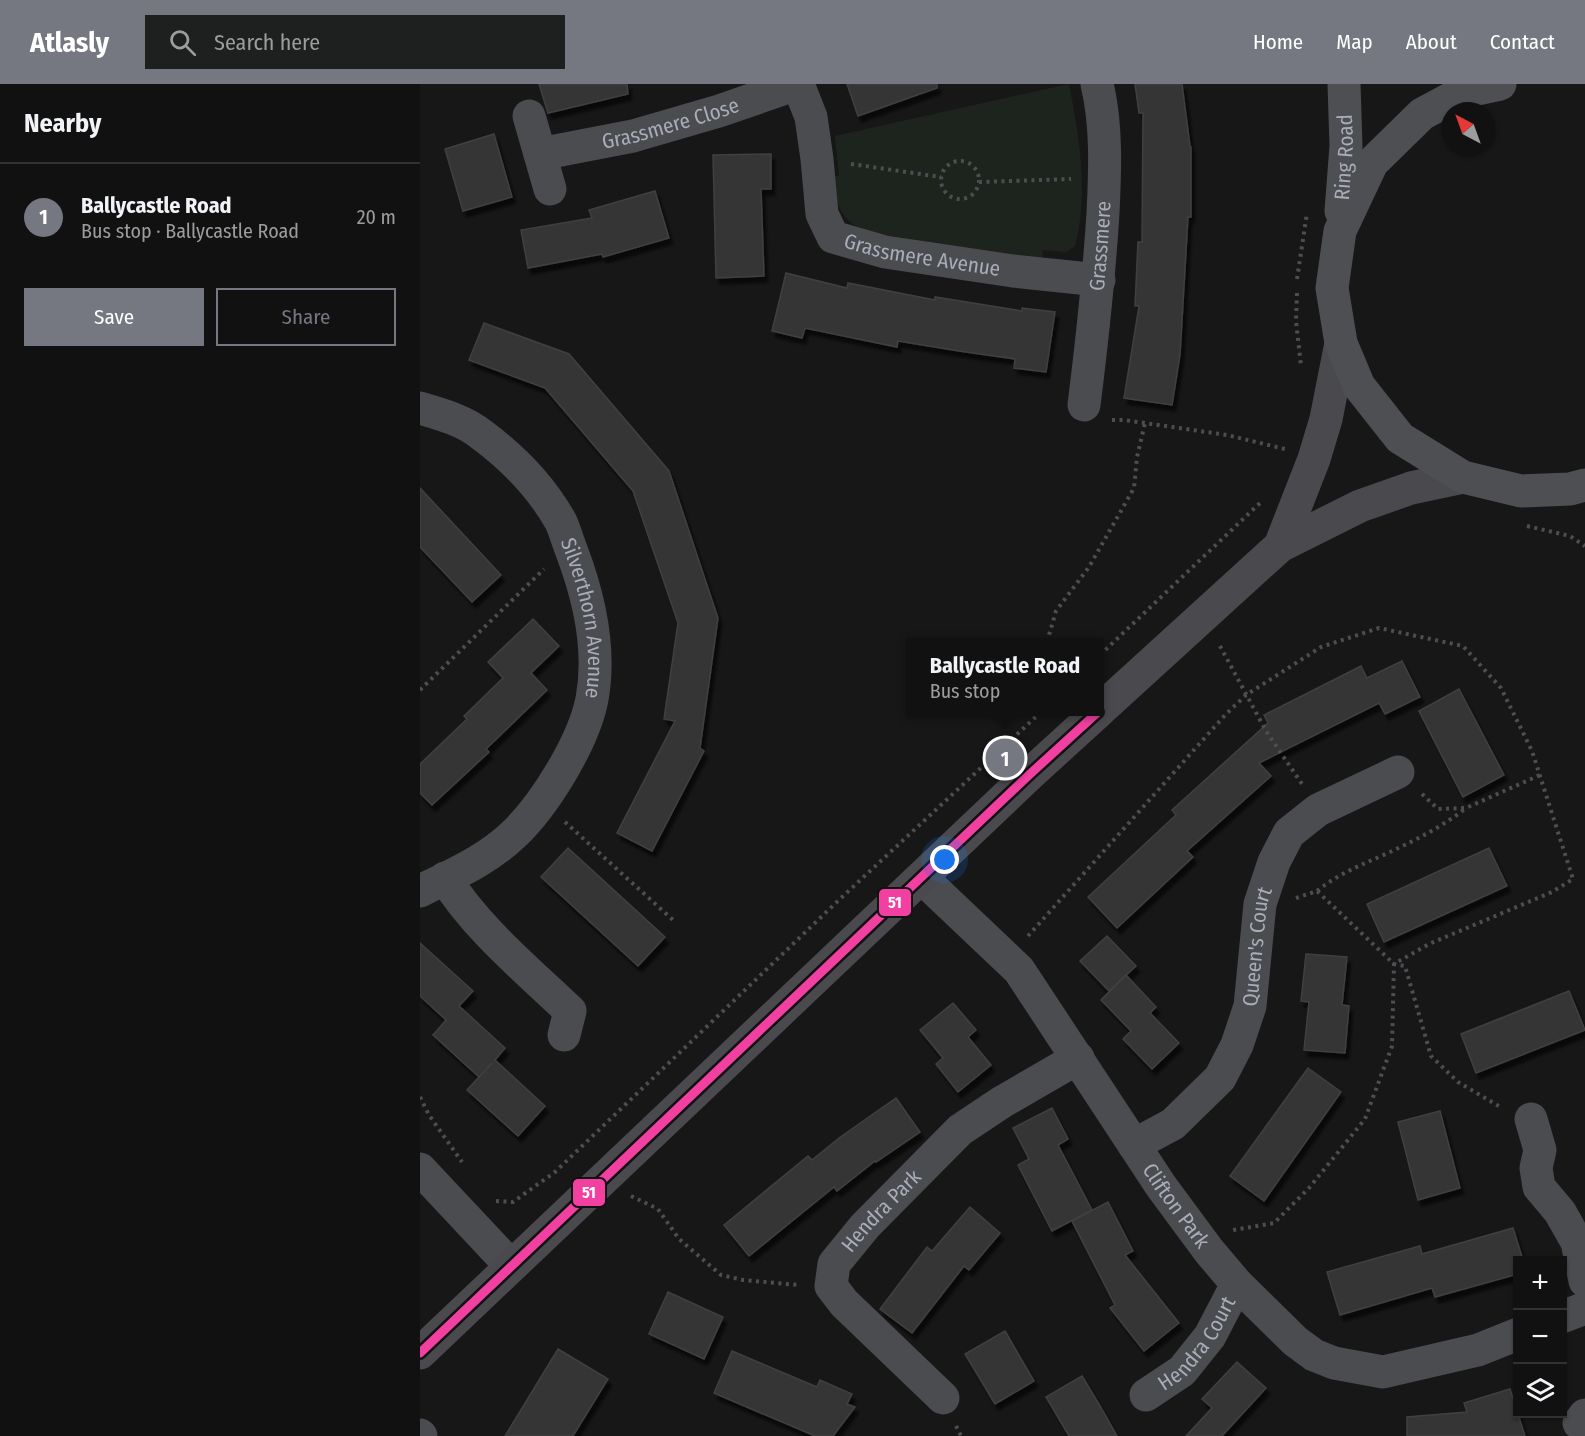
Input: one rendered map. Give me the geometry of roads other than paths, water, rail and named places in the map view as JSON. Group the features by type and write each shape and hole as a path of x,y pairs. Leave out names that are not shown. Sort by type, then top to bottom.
{"main road":[{"name":"Ring Road","path":"1340,231 1346,146 1344,84"},
{"path":"1500,84 1463,92 1422,114 1372,163 1340,231 1332,288 1341,343 1359,386 1400,438 1463,477 1521,491 1580,491"},
{"path":"1280,546 1314,459 1326,419 1341,343"},
{"path":"1104,706 1280,546 1360,506 1411,488 1463,477"},
{"path":"420,1353 1094,716"}],"street":[{"name":"Grassmere Close","path":"540,154 633,136 719,111 798,84"},
{"name":"Grassmere Avenue","path":"798,84 811,117 818,159 822,214 833,237 885,252 1013,271 1099,280"},
{"name":"Grassmere","path":"1084,405 1099,280 1105,177 1097,84"},
{"path":"529,116 550,189"},
{"name":"Silverthorn Avenue","path":"420,408 449,417 481,434 530,478 561,523 584,584 594,642 595,671 592,700 572,755 542,802 513,835 477,862 432,884"},
{"name":"Queen's Court","path":"1134,1145 1173,1124 1220,1078 1237,1045 1250,1006 1260,904 1274,862 1290,833 1318,810 1398,772"},
{"name":"Clifton Park","path":"922,879 1019,970 1161,1186 1209,1251 1237,1284 1295,1341 1314,1355 1334,1363 1383,1372 1478,1350 1513,1336"},
{"name":"Silverthorn Avenue","path":"432,884 451,889 496,941 570,1011 564,1035"},
{"name":"Hendra Park","path":"943,1398 844,1304 831,1286 834,1264 858,1234 960,1130 1002,1102 1078,1058"},
{"path":"1531,1119 1540,1150 1536,1168 1539,1187 1560,1212 1577,1242 1585,1281"},
{"path":"420,1169 511,1266"},
{"name":"Hendra Court","path":"1146,1395 1182,1371 1210,1336 1237,1284"},
{"path":"1567,1315 1585,1308"}],"place":[{"name":"Ballycastle Road","path":"1005,758"}]}
